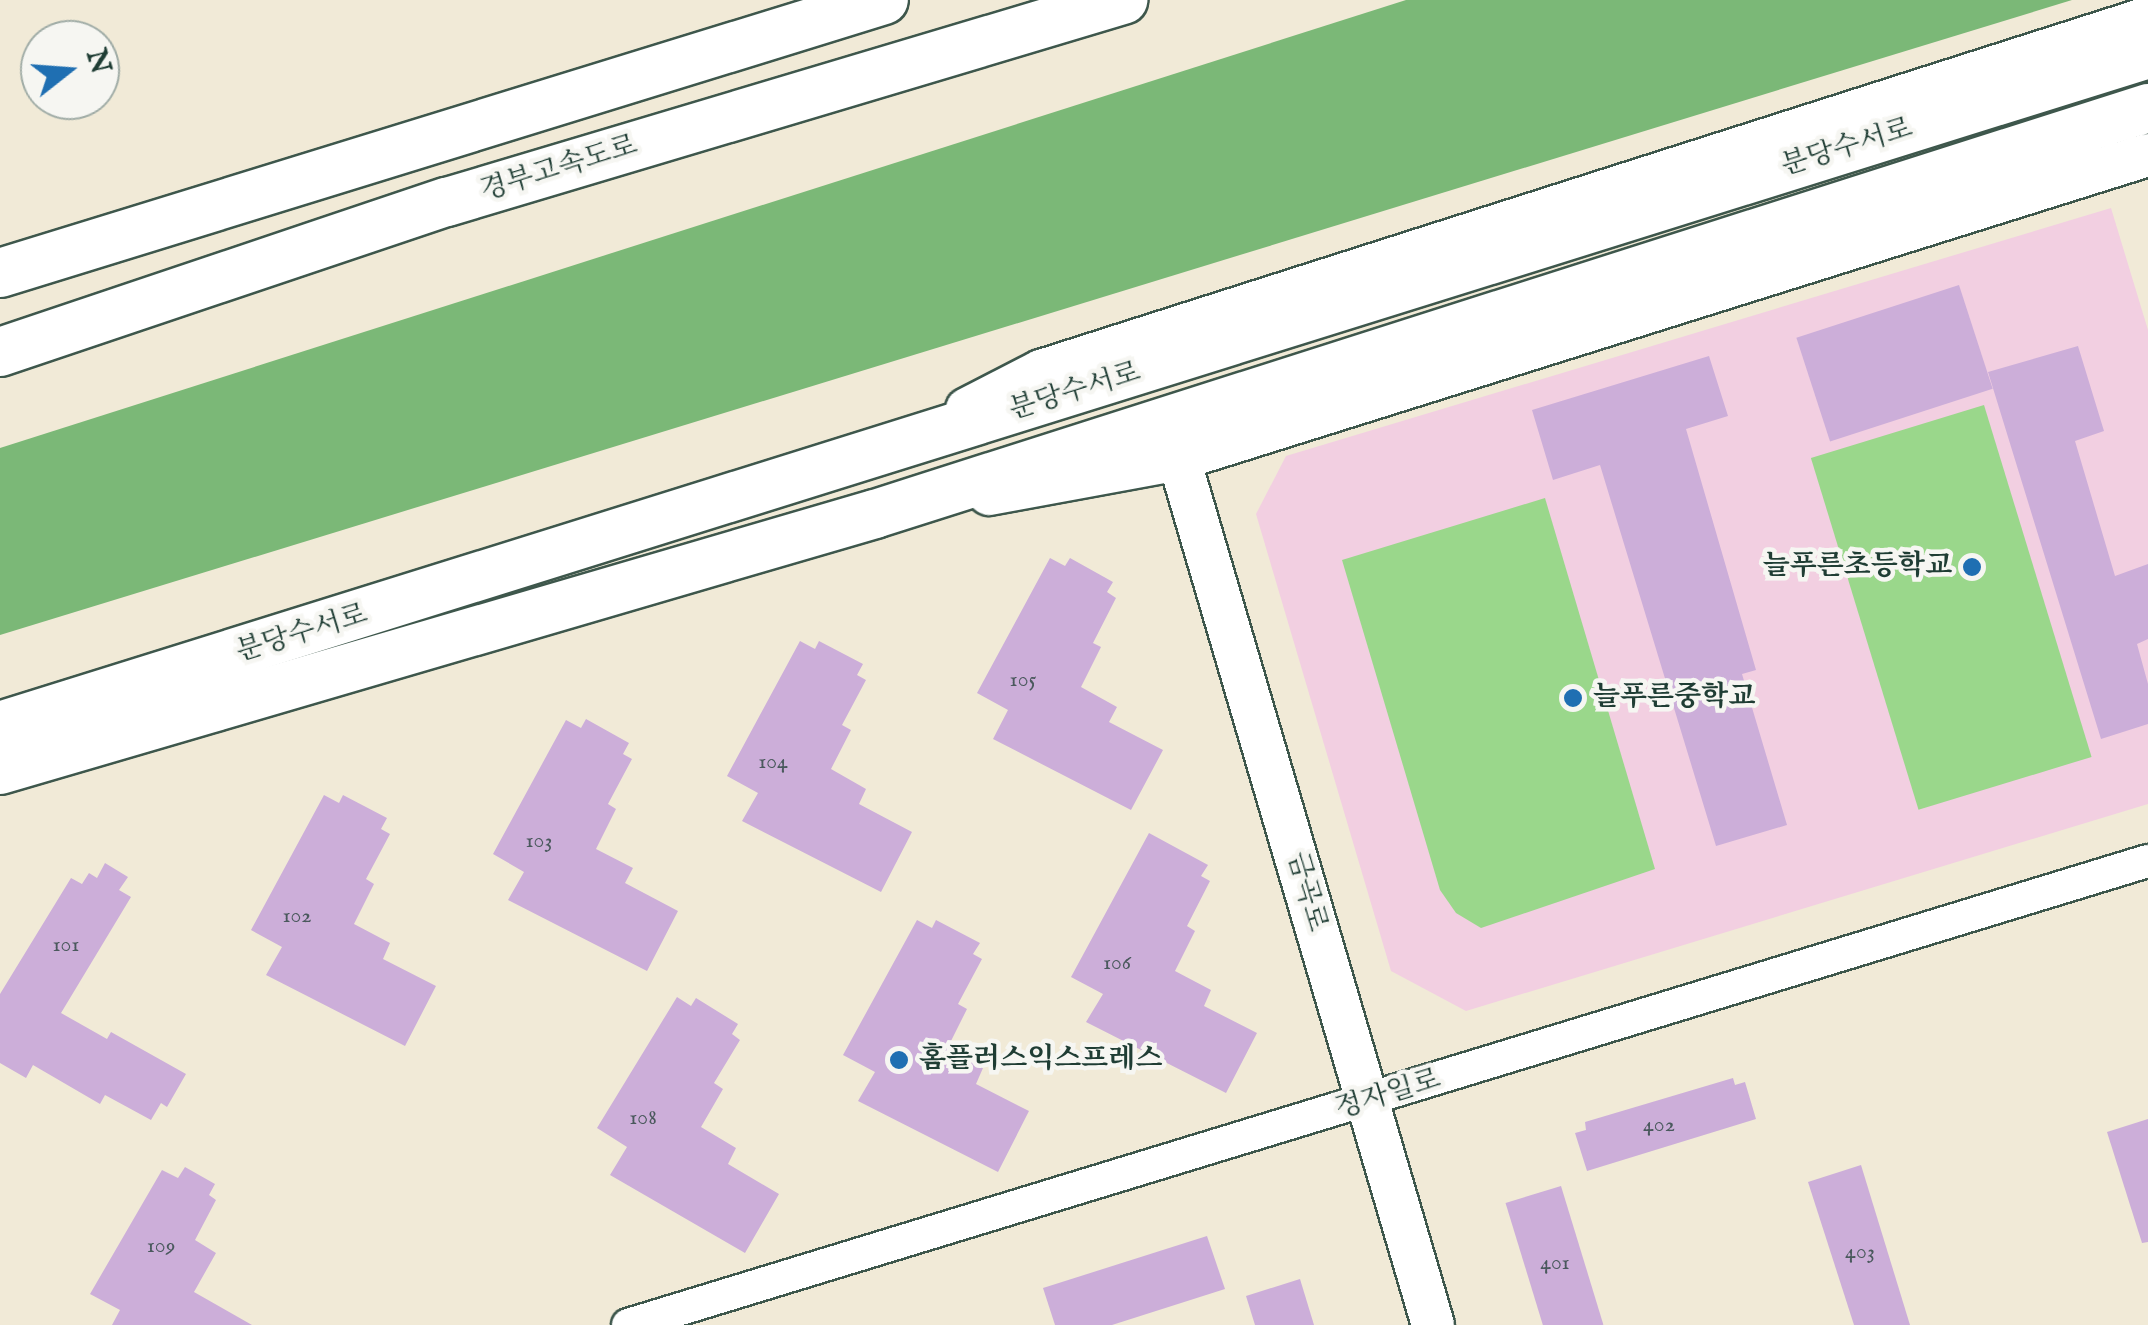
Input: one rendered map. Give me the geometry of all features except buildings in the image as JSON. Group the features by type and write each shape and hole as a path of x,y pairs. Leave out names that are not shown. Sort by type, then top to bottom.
{"highway":[{"path":"0,272 884,0"},
{"name":"경부고속도로","path":"0,352 447,202 1123,0"},
{"name":"분당수서로","path":"0,726 2148,54"},
{"name":"분당수서로","path":"0,770 875,514 2148,108"}],"main road":[{"path":"882,452 1041,371 2148,18"},
{"path":"875,514 1179,460 2148,155"},
{"name":"금곡로","path":"1179,460 1433,1325"}],"street":[{"name":"정자일로","path":"628,1325 2148,861"}],"shaded area":[{"path":"2111,208 2148,330 2148,804 1466,1011 1391,971 1256,514 1286,456"}],"green space":[{"path":"1406,0 2072,0 0,635 0,448"},
{"path":"1984,405 2092,757 1919,810 1811,458"},
{"path":"1545,498 1655,869 1481,928 1456,913 1440,890 1342,560"}],"place":[{"name":"늘푸른초등학교","path":"1972,567"},
{"name":"늘푸른중학교","path":"1573,698"},
{"name":"홈플러스익스프레스","path":"899,1060"}]}
